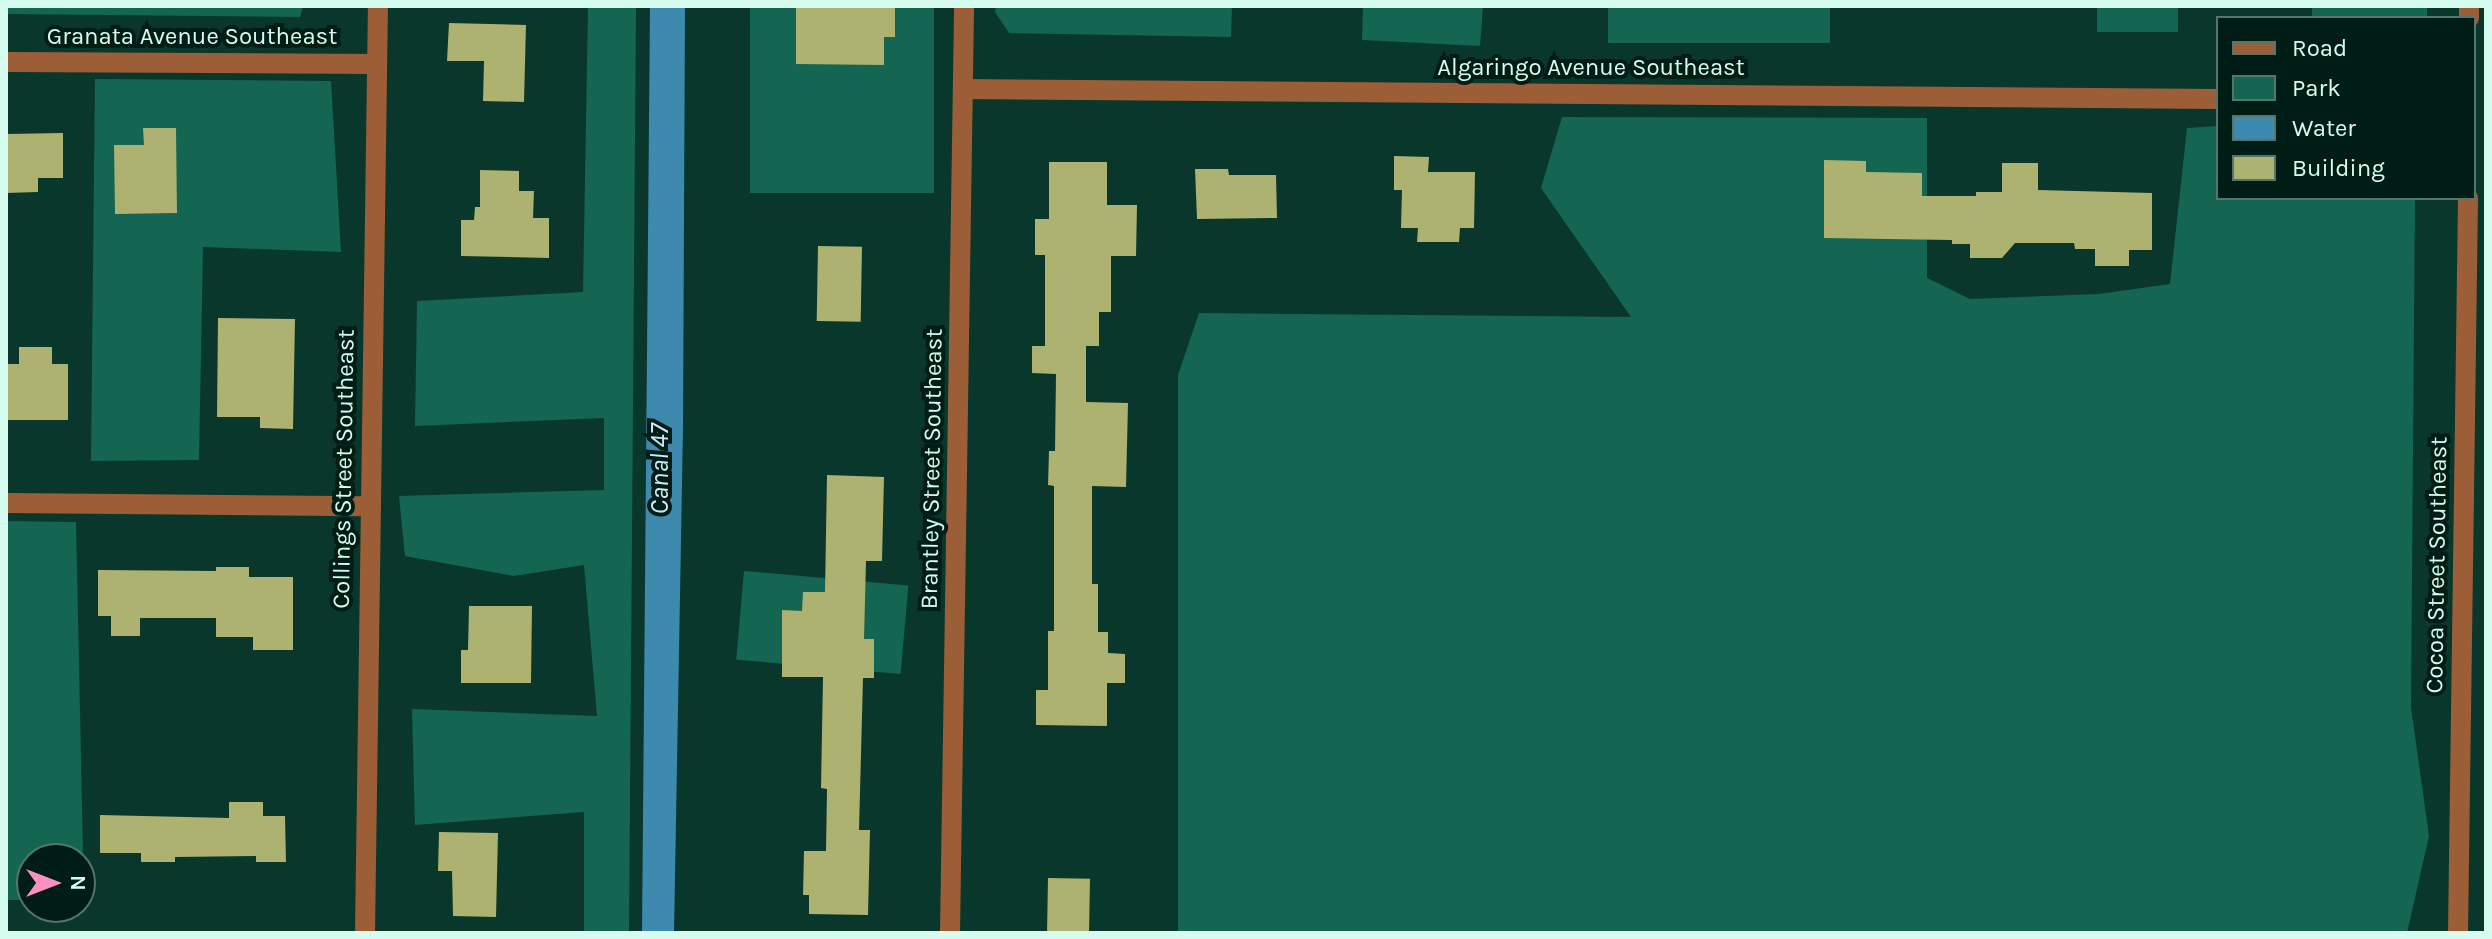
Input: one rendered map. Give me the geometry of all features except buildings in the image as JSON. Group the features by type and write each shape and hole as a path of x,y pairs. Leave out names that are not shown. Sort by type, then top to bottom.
{"street":[{"name":"Collings Street Southeast","path":"365,933 368,506 378,6"},
{"name":"Brantley Street Southeast","path":"950,933 964,6"},
{"name":"Granata Avenue Southeast","path":"6,62 377,64"},
{"name":"Algaringo Avenue Southeast","path":"963,89 2216,99"},
{"name":"Cocoa Street Southeast","path":"2458,933 2468,200"},
{"path":"6,503 368,506"}],"green space":[{"path":"6,6 303,6 300,17 6,14"},
{"path":"588,6 636,6 629,933 584,933 584,812 415,825 412,709 597,716 584,565 514,576 405,556 399,496 604,490 604,418 415,426 417,301 583,292"},
{"path":"750,6 934,6 934,193 750,193"},
{"path":"996,6 1232,6 1231,37 1009,33 995,12"},
{"path":"1363,6 1483,6 1480,46 1362,40"},
{"path":"1608,6 1830,6 1830,43 1608,43"},
{"path":"2097,6 2178,6 2178,32 2097,32"},
{"path":"2312,6 2427,6 2427,16 2312,16"},
{"path":"95,79 331,81 341,252 203,247 199,460 91,461"},
{"path":"1562,117 1927,118 1927,278 1970,299 2099,294 2170,284 2187,128 2216,126 2216,200 2415,200 2411,707 2429,836 2407,933 1178,933 1178,375 1199,313 1631,317 1541,188"},
{"path":"6,521 76,522 83,843 16,843 16,900 6,900"},
{"path":"744,571 908,585 901,674 736,660"}],"water":[{"name":"Canal 47","path":"650,6 685,6 683,426 674,933 642,933"}]}
